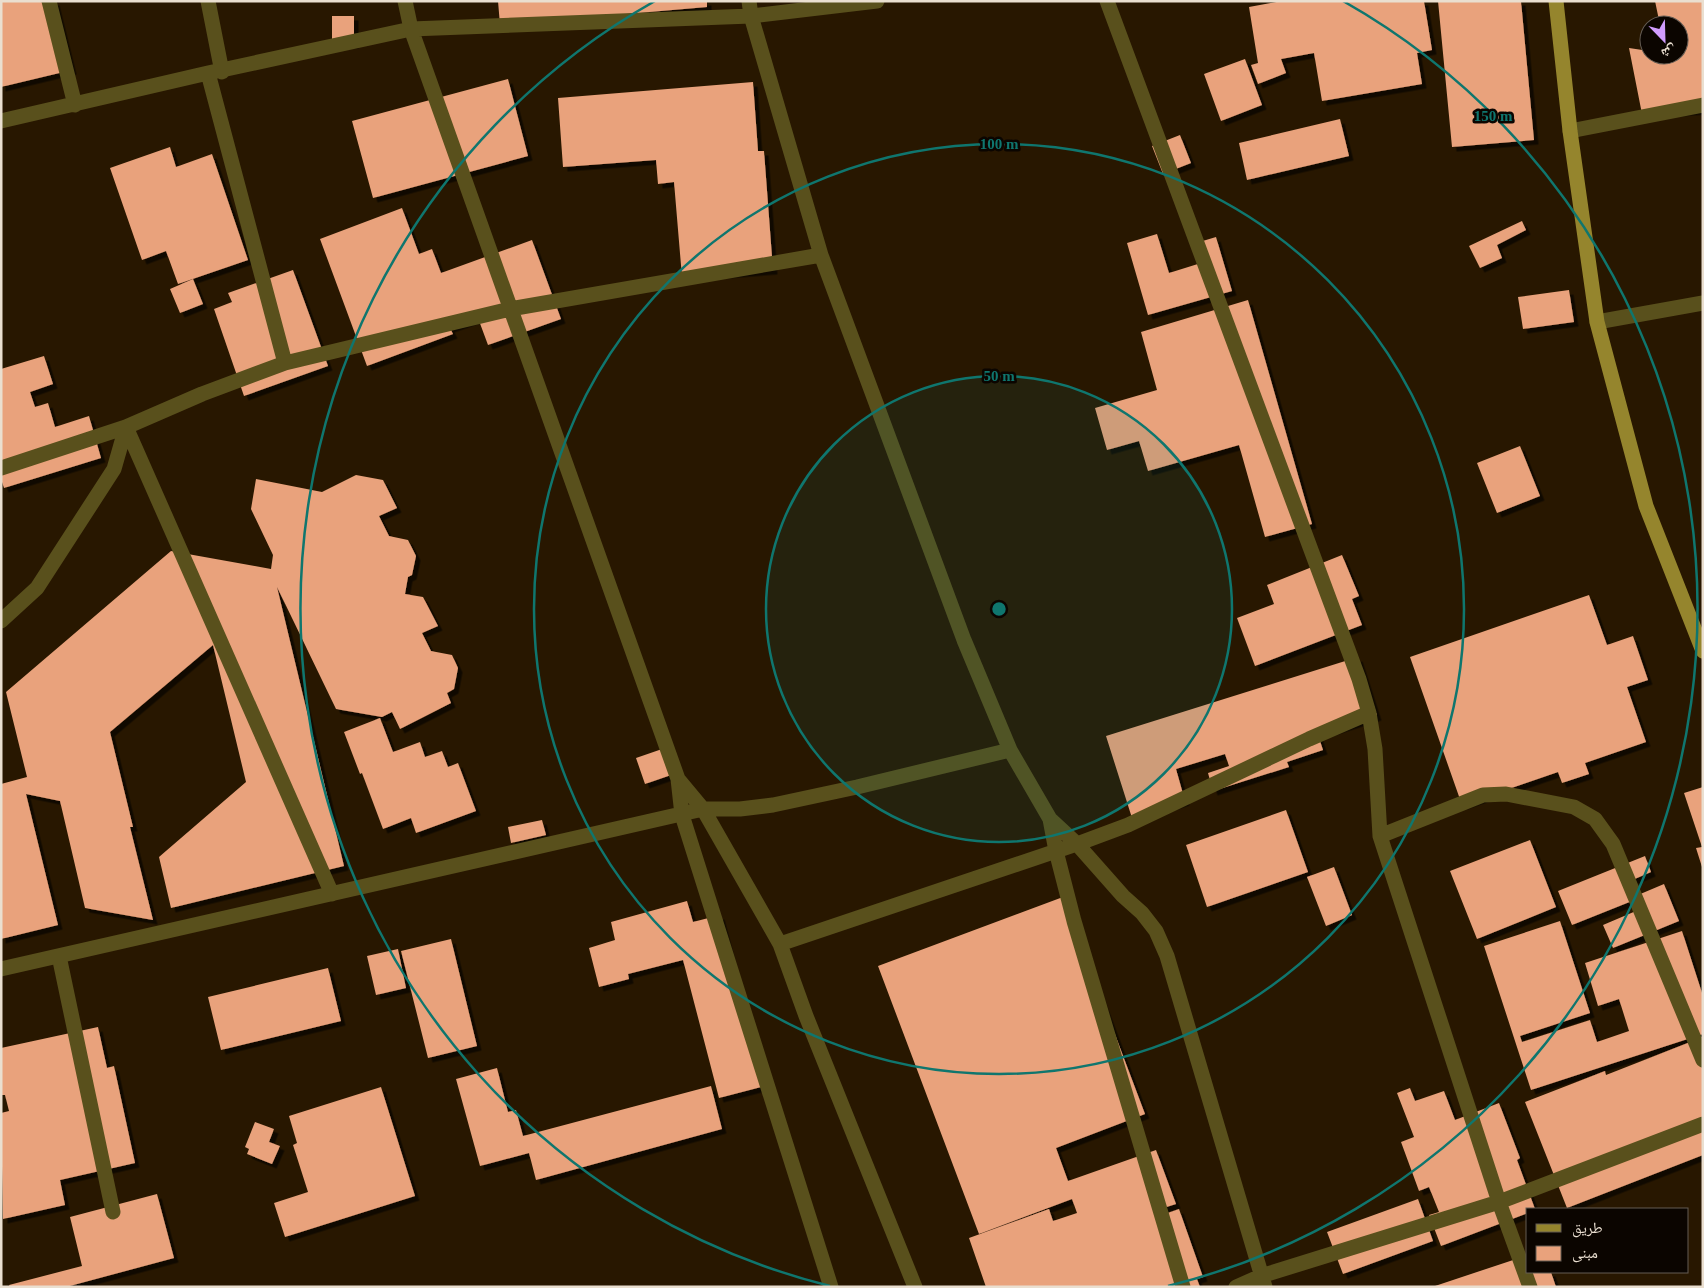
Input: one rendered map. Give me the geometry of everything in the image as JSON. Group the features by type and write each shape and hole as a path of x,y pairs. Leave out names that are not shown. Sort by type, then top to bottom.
{"main road":[{"path":"1556,1 1570,131 1597,322 1646,506 1703,651"}],"street":[{"path":"49,1 74,105"},
{"path":"208,1 215,72 285,363"},
{"path":"405,1 411,29 678,779 682,815 831,1287"},
{"path":"1,122 411,29 876,1"},
{"path":"1107,1 1356,669 1370,714 1375,749 1380,836 1499,1202 1530,1287"},
{"path":"750,8 821,255 964,640 1010,750 1050,820 1077,844 1123,896 1142,913 1156,931 1169,965 1263,1281"},
{"path":"1570,131 1703,105"},
{"path":"1,468 126,428 202,394 285,363 510,309 821,255"},
{"path":"1597,322 1703,303"},
{"path":"1,621 36,588 109,476 114,468 126,428"},
{"path":"126,428 332,894"},
{"path":"780,944 1128,826 1309,739 1370,714"},
{"path":"1,969 703,809 740,810 773,805 1010,750"},
{"path":"678,779 703,809 780,944 806,1016 915,1287"},
{"path":"1380,836 1483,795 1506,794 1574,807 1595,819 1613,844 1703,1060"},
{"path":"1050,820 1074,921 1183,1287"},
{"path":"59,956 113,1212"},
{"path":"1236,1287 1263,1281 1499,1202 1703,1124"}],"building":[{"path":"1,1 55,1 72,70 1,87"},
{"path":"498,1 707,1 707,7 500,25"},
{"path":"1282,1 1424,1 1432,50 1417,53 1422,84 1322,101 1314,53 1281,59 1286,73 1258,84 1251,65 1258,63 1249,7"},
{"path":"1438,1 1521,1 1534,140 1452,147"},
{"path":"1655,1 1703,1 1703,110 1642,114 1629,48 1639,50 1639,65 1689,65 1689,15 1658,15"},
{"path":"332,16 354,16 354,44 332,44"},
{"path":"1245,59 1262,105 1221,121 1204,74"},
{"path":"508,79 528,156 373,198 352,121"},
{"path":"753,82 758,151 764,151 773,270 682,277 674,182 658,184 656,160 563,167 558,98"},
{"path":"1340,119 1349,156 1247,180 1239,143"},
{"path":"1180,135 1191,163 1163,174 1152,146"},
{"path":"170,147 176,167 212,154 248,260 178,284 166,251 142,260 110,168"},
{"path":"402,208 419,254 432,249 441,273 532,240 561,319 488,345 478,318 450,328 453,334 367,366 320,239"},
{"path":"1522,221 1526,230 1497,245 1502,258 1480,268 1469,246"},
{"path":"1157,234 1169,273 1201,263 1196,243 1216,237 1232,291 1148,315 1127,243"},
{"path":"293,270 328,366 244,396 214,309 232,302 228,293"},
{"path":"193,279 203,304 180,313 170,289"},
{"path":"1569,290 1574,322 1523,329 1518,297"},
{"path":"1248,300 1312,524 1265,537 1239,445 1148,471 1139,441 1107,450 1095,408 1157,390 1141,332"},
{"path":"44,356 53,384 30,392 35,407 48,403 55,427 89,416 101,458 4,488 1,479 1,369"},
{"path":"1520,446 1540,496 1497,513 1477,463"},
{"path":"356,475 383,480 397,508 379,516 389,536 408,540 416,556 412,575 408,577 405,594 423,597 438,626 422,633 431,651 452,655 458,668 454,689 447,693 451,703 400,729 392,712 382,717 336,709 277,587 344,866 171,908 159,857 246,782 213,645 110,732 133,827 130,827 153,920 85,908 60,801 26,794 58,925 1,939 1,784 27,777 6,692 171,551 271,569 273,555 251,509 256,479 322,492"},
{"path":"1342,555 1359,596 1352,599 1362,625 1255,666 1237,618 1274,604 1267,585"},
{"path":"1589,595 1607,645 1633,636 1648,680 1627,687 1646,742 1585,763 1589,774 1562,783 1558,772 1462,805 1410,657"},
{"path":"1358,657 1377,716 1318,735 1323,750 1287,762 1289,767 1213,791 1208,773 1229,766 1225,754 1176,769 1185,801 1132,818 1106,736"},
{"path":"380,718 393,752 420,742 425,757 442,751 448,767 458,763 476,811 416,833 411,818 383,829 344,732"},
{"path":"665,748 674,774 645,784 636,758"},
{"path":"1703,787 1702,867 1696,848 1702,847 1684,793"},
{"path":"1286,810 1308,872 1207,907 1186,845"},
{"path":"542,820 546,835 511,843 508,827"},
{"path":"1530,840 1556,907 1477,939 1450,871"},
{"path":"1645,856 1651,872 1630,881 1637,899 1572,925 1558,891"},
{"path":"1334,867 1352,915 1326,926 1307,877"},
{"path":"1664,884 1679,921 1613,948 1603,925 1643,908 1638,895"},
{"path":"1063,897 1145,1114 1056,1148 1068,1181 1156,1150 1176,1204 1157,1210 1159,1216 1179,1209 1203,1277 1197,1279 1200,1287 986,1287 969,1238 1049,1209 1053,1221 1077,1213 1072,1199 979,1234 878,966"},
{"path":"687,901 693,922 720,915 765,1086 719,1098 683,960 628,974 629,979 599,987 589,948 615,940 611,922"},
{"path":"1560,921 1590,1013 1520,1036 1522,1042 1590,1020 1597,1042 1629,1031 1619,999 1598,1006 1585,963 1682,931 1703,996 1703,1034 1531,1090 1484,946"},
{"path":"451,939 477,1046 428,1058 401,951"},
{"path":"398,949 406,988 376,995 367,956"},
{"path":"328,968 341,1021 221,1050 208,997"},
{"path":"98,1027 107,1068 114,1066 135,1163 60,1180 65,1205 3,1219 1,1113 9,1111 5,1095 1,1095 1,1048"},
{"path":"1703,1037 1703,1155 1567,1208 1525,1102 1605,1071 1606,1075"},
{"path":"497,1068 508,1112 516,1110 523,1136 711,1086 722,1129 536,1180 529,1153 480,1166 456,1079"},
{"path":"381,1087 415,1196 285,1237 274,1203 308,1192 293,1145 297,1143 289,1116"},
{"path":"1410,1088 1415,1101 1444,1091 1455,1120 1499,1103 1520,1158 1517,1160 1535,1208 1526,1208 1526,1214 1441,1246 1429,1215 1439,1212 1429,1187 1419,1191 1401,1142 1414,1137 1397,1093"},
{"path":"255,1122 274,1129 269,1142 280,1146 272,1164 247,1154 249,1149 245,1147"},
{"path":"157,1194 174,1258 66,1287 10,1287 9,1285 82,1266 70,1217"},
{"path":"1418,1199 1433,1241 1343,1274 1327,1232"},
{"path":"1526,1256 1526,1273 1551,1273 1556,1287 1432,1287"}]}
